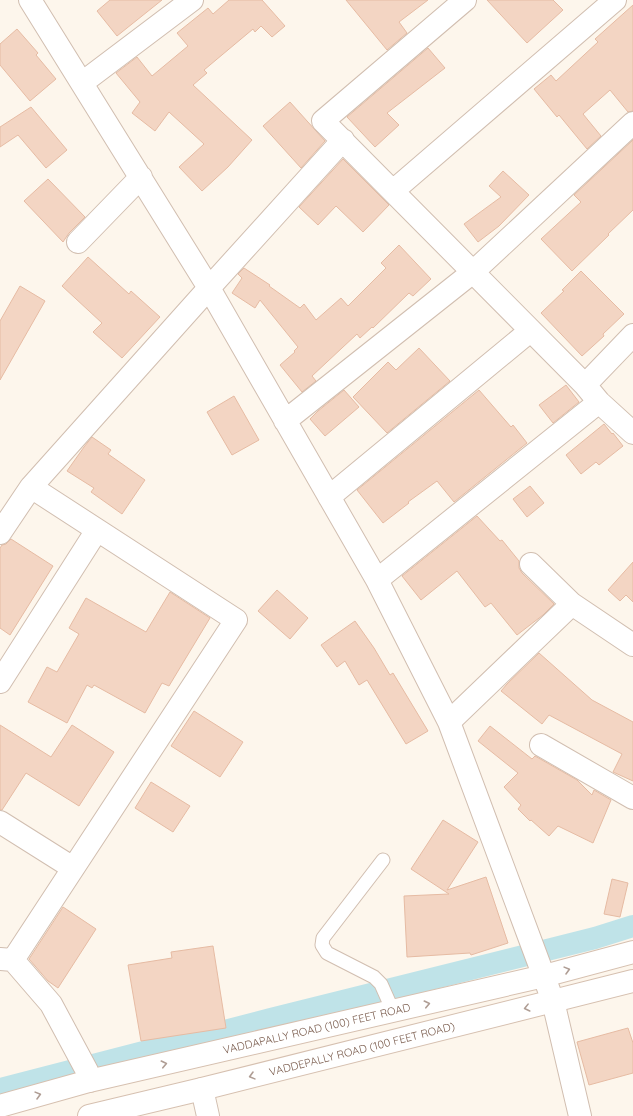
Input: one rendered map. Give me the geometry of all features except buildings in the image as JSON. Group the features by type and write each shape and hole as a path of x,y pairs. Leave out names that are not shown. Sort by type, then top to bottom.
{"street":[{"path":"30,0 209,288 377,580 449,722 553,1001 580,1116"},
{"path":"82,83 192,0"},
{"path":"465,0 323,121 585,385 599,402 633,433"},
{"path":"392,191 615,0"},
{"path":"285,421 472,272 633,123"},
{"path":"0,533 31,487 343,140"},
{"path":"78,242 141,177"},
{"path":"329,497 530,331"},
{"path":"585,385 633,335"},
{"path":"377,580 599,402"},
{"path":"31,487 236,620 73,868 6,960 51,1004 88,1076"},
{"path":"0,682 97,530"},
{"path":"531,564 572,604 633,645"},
{"path":"449,722 572,604"},
{"path":"541,746 633,798"},
{"path":"0,822 73,868"},
{"name":"VADDAPALLY ROAD (100) FEET ROAD","path":"0,1106 88,1076 386,997 538,960 633,952"},
{"name":"VADDEPALLY ROAD (100 FEET ROAD)","path":"103,1114 633,981"},
{"path":"202,1089 208,1116"}],"lane":[{"path":"383,860 323,938 322,946 327,952 374,977 386,997"}],"waterway":[{"path":"0,1089 595,938 633,926"}]}
